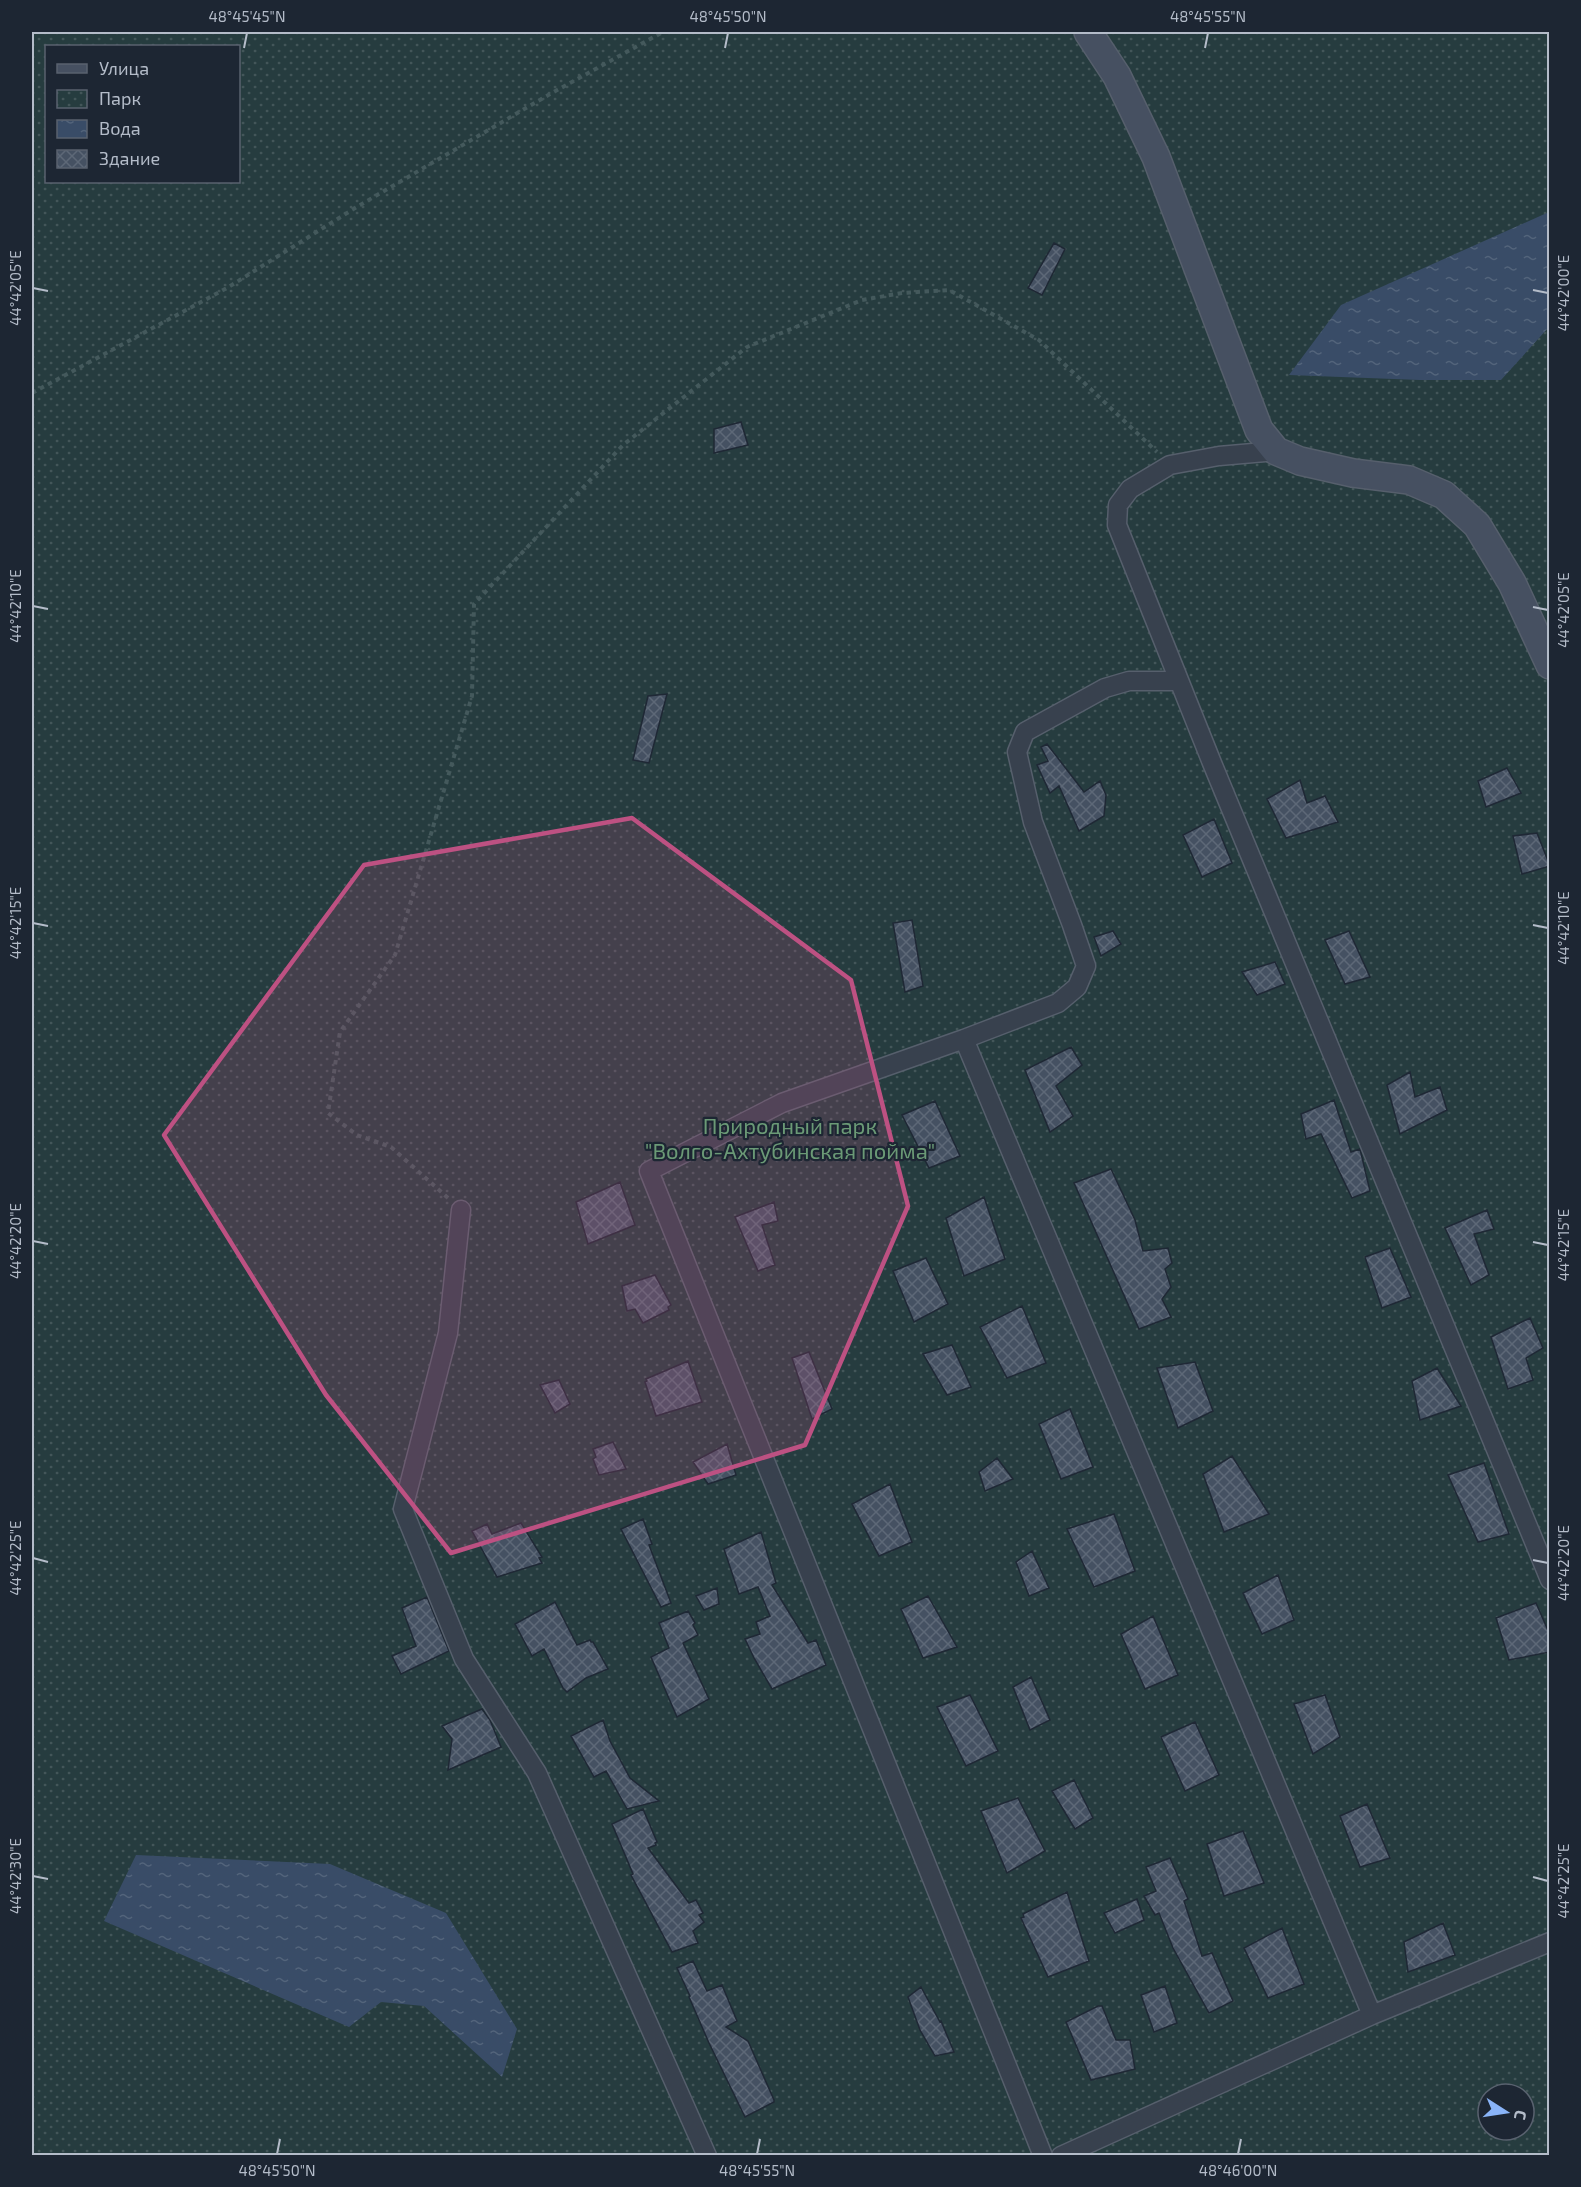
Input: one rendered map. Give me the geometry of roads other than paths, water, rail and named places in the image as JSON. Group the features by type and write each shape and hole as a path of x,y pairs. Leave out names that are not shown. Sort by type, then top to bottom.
{"street":[{"path":"1088,32 1117,76 1156,157 1268,441 1300,461 1409,480 1444,495 1477,525 1512,583 1550,665"},
{"path":"1268,441 1219,456 1170,465 1130,489 1118,505 1117,525 1179,681 1550,1580"},
{"path":"1043,2156 649,1171 782,1103 964,1039 1058,1003 1077,987 1086,966 1033,822 1017,752 1025,732 1105,688 1129,681 1179,681"},
{"path":"964,1039 1372,2015"},
{"path":"461,1210 448,1333 403,1509 464,1659 537,1773 707,2156"},
{"path":"1061,2156 1372,2015 1550,1942"}],"water":[{"path":"1549,212 1549,327 1501,380 1420,380 1289,375 1341,305"},
{"path":"136,1855 330,1864 446,1913 517,2029 502,2077 424,2006 381,2002 349,2027 104,1921"}],"park label":[{"name":"Природный парк \"Волго-Ахтубинская пойма\"","path":"790,1138"}]}
